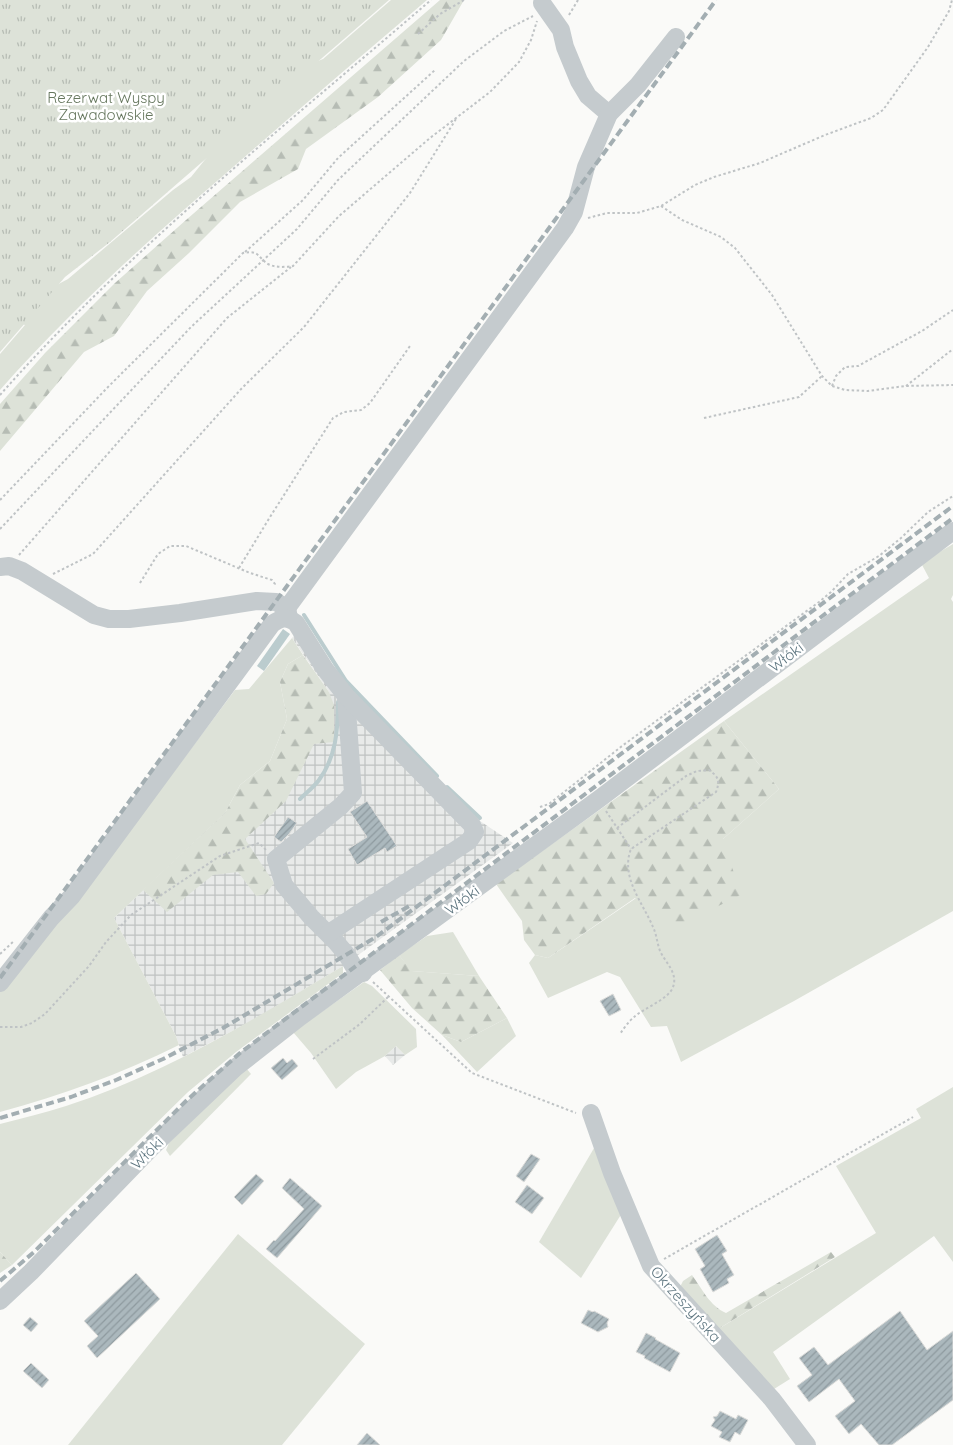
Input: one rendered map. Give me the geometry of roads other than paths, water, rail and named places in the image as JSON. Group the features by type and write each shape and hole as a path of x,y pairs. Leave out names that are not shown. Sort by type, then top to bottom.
{"street":[{"path":"542,3 560,30 579,81 588,96 609,114"},
{"path":"0,983 51,918 72,896 272,624 288,613 569,222 574,212 586,167 609,114 638,85 676,38"},
{"name":"Włóki","path":"0,1301 31,1272 151,1148 225,1077 300,1017 363,973 599,799 953,531"},
{"path":"4,566 22,571 94,615 109,619 129,619 180,613 258,601 276,602 288,613 325,669 346,696 472,825 475,832 469,841 329,933"},
{"path":"346,696 353,793 341,806 276,859 284,885 311,917 329,933 354,967 363,973"},
{"name":"Okrzeszyńska","path":"591,1113 612,1173 651,1266 772,1399 807,1445"}],"waterway":[{"path":"304,615 346,681 437,776"},
{"path":"300,799 317,783 329,762 335,743 338,702"},
{"path":"447,787 480,818"}],"railway":[{"path":"0,978 716,0"},
{"path":"0,1118 71,1097 163,1059 223,1028 376,937 953,506"},
{"path":"0,1281 34,1252 186,1101 240,1053 953,518"},
{"path":"381,922 411,905"}],"park label":[{"name":"Rezerwat Wyspy Zawadowskie","path":"106,106"}]}
